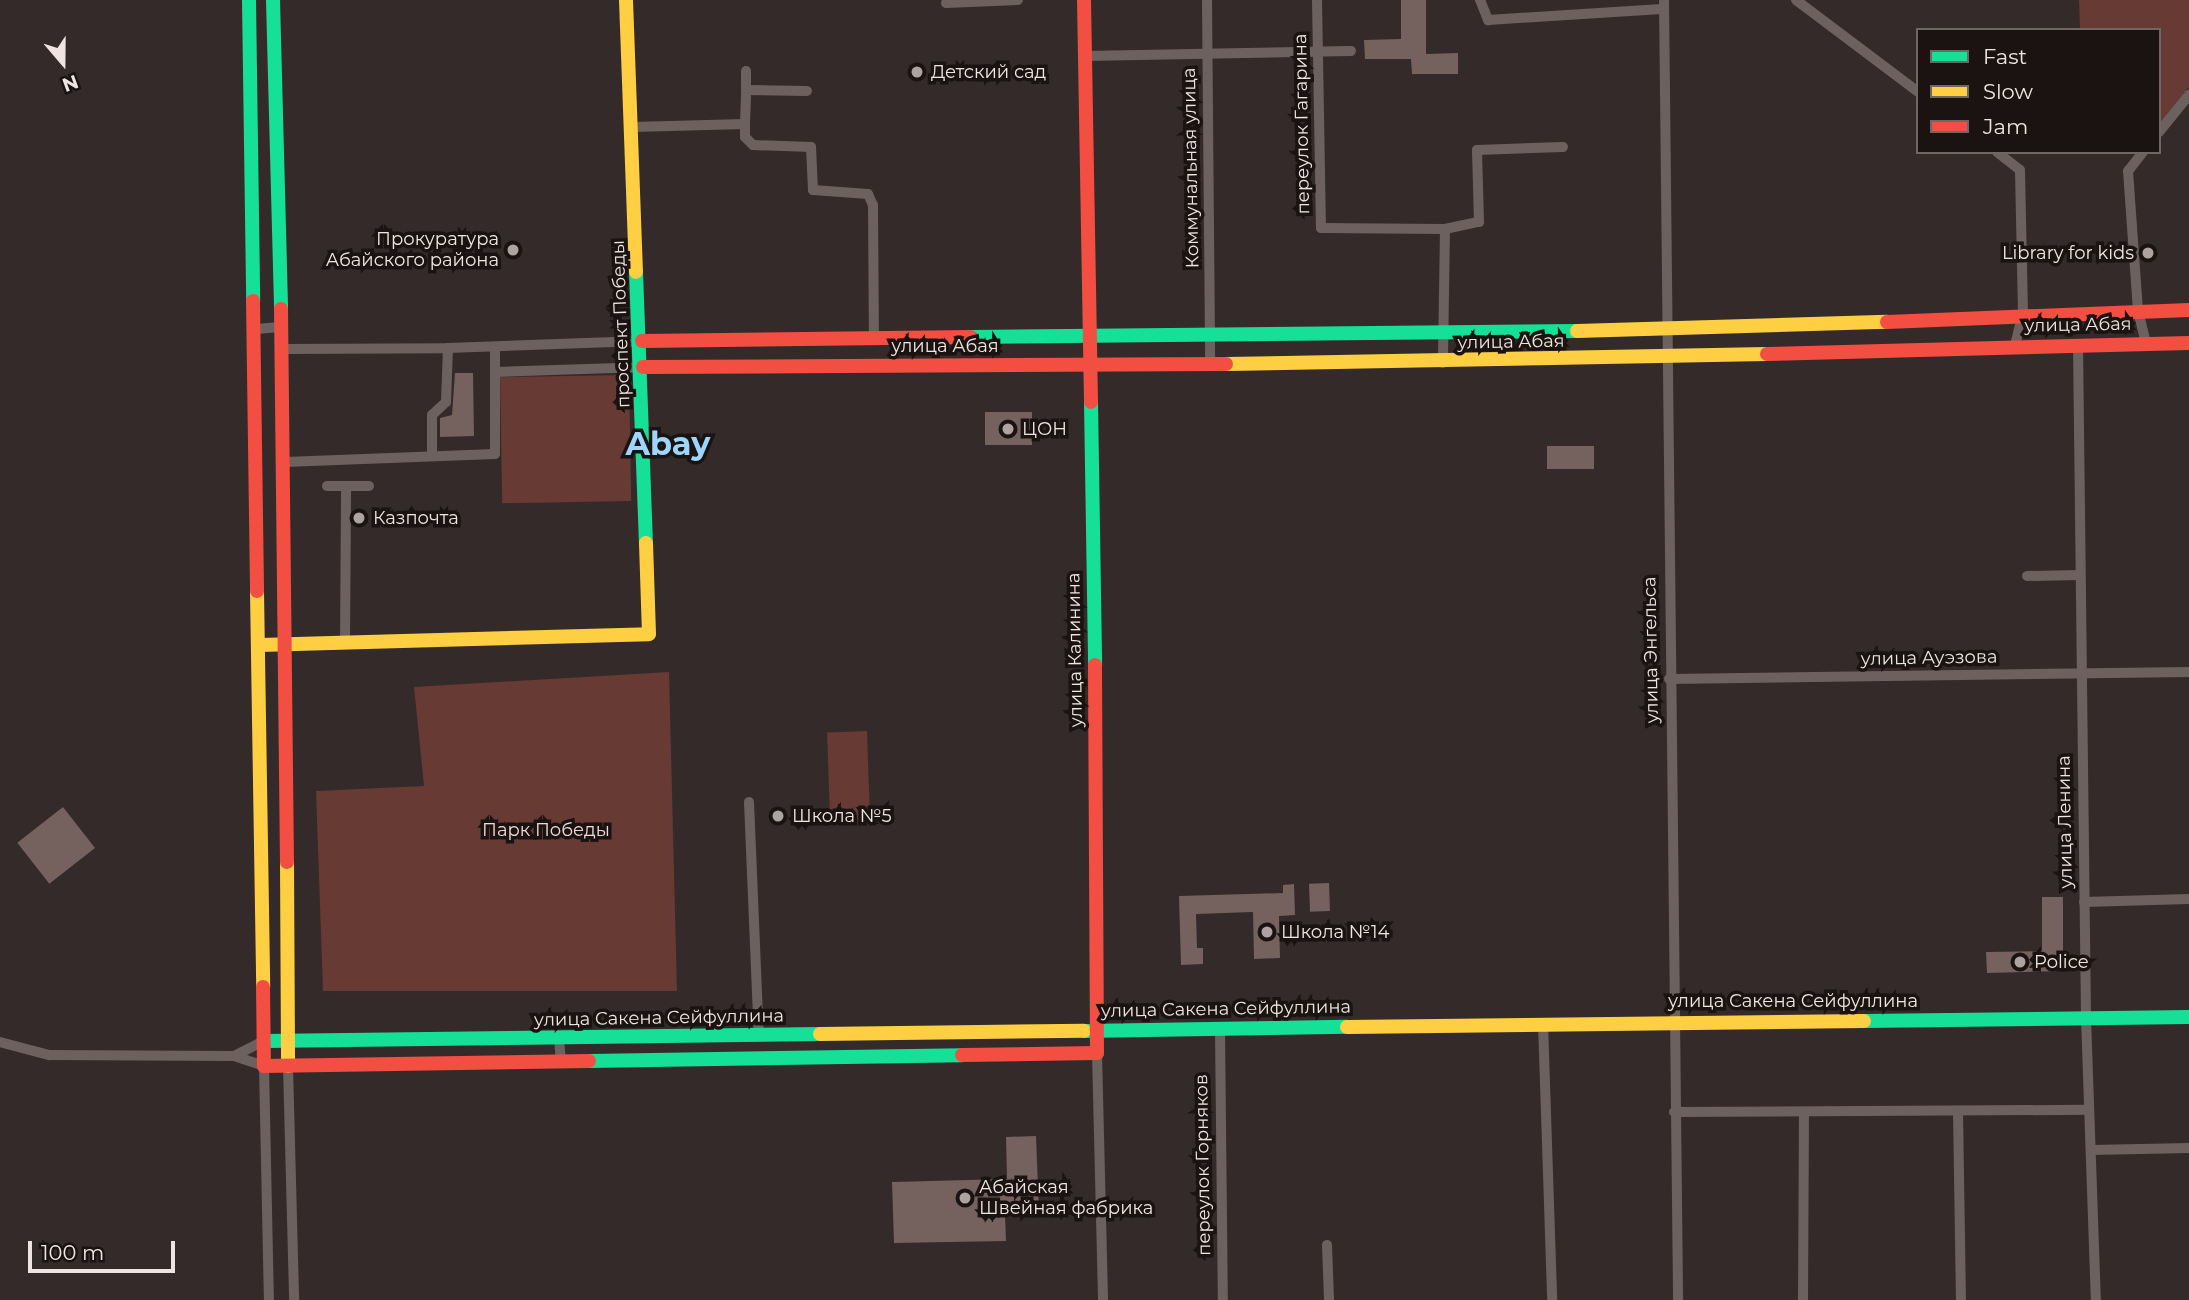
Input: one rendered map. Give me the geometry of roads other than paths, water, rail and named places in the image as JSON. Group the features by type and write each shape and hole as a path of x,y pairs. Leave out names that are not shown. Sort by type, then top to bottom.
{"street":[{"name":"проспект Победы","path":"260,645 649,634 643,366 626,0"},
{"path":"946,4 1018,0"},
{"name":"улица Калинина","path":"1084,0 1101,1031 1097,1053 1102,1300"},
{"name":"Коммунальная улица","path":"1207,0 1210,365"},
{"name":"переулок Гагарина","path":"1317,0 1322,230 1445,229"},
{"path":"1480,0 1488,20 1663,4"},
{"path":"1796,0 1916,90"},
{"name":"улица Энгельса","path":"1663,4 1664,330 1678,1300"},
{"path":"269,1300 264,1066 259,449 250,7 274,5 285,455 288,1066 294,1300"},
{"path":"1086,56 1351,51"},
{"path":"282,349 495,348 642,341 874,339 871,198 813,190 811,147 753,145 745,137 746,71"},
{"path":"746,90 807,91"},
{"path":"2161,130 2189,95"},
{"path":"632,127 745,124"},
{"path":"1443,363 1447,332 1445,229 1478,225 1476,150 1563,147"},
{"path":"2000,154 2020,170 2023,313 2015,346"},
{"path":"2141,154 2128,171 2138,311 2146,343"},
{"name":"улица Абая","path":"2189,310 2023,313 1664,330 874,339 874,365 1090,367 1443,363 2189,343"},
{"path":"257,329 282,327"},
{"name":"улица Ленина","path":"2078,344 2086,1018 2096,1300"},
{"path":"432,456 432,415 446,402 448,348"},
{"path":"259,449 267,454 285,455 432,456 495,453 495,348"},
{"path":"496,372 643,366 874,365"},
{"path":"327,486 369,486"},
{"path":"345,642 346,486"},
{"path":"2027,576 2080,575"},
{"name":"улица Ауэзова","path":"1669,679 2189,672"},
{"path":"749,802 759,1036"},
{"path":"2084,902 2189,899"},
{"name":"улица Сакена Сейфуллина","path":"264,1041 559,1040 1673,1021 2189,1017"},
{"path":"1543,1023 1552,1300"},
{"name":"переулок Горняков","path":"1220,1029 1223,1300"},
{"path":"559,1040 561,1062"},
{"path":"234,1056 264,1041"},
{"path":"0,1042 49,1055 116,1059 234,1056 264,1066 1097,1053"},
{"path":"1674,1112 2089,1110"},
{"path":"1958,1111 1961,1300"},
{"path":"1803,1300 1804,1112"},
{"path":"2091,1150 2189,1148"},
{"path":"1327,1245 1329,1300"}],"place":[{"name":"Детский сад","path":"917,72"},
{"name":"Прокуратура Абайского района","path":"513,250"},
{"name":"Library for kids","path":"2148,253"},
{"name":"ЦОН","path":"1008,429"},
{"name":"Казпочта","path":"359,518"},
{"name":"Школа №5","path":"778,816"},
{"name":"Школа №14","path":"1267,932"},
{"name":"Police","path":"2020,962"},
{"name":"Абайская Швейная фабрика","path":"965,1198"}],"district":[{"name":"Abay","path":"668,444"}],"park label":[{"name":"Парк Победы","path":"546,830"}]}
